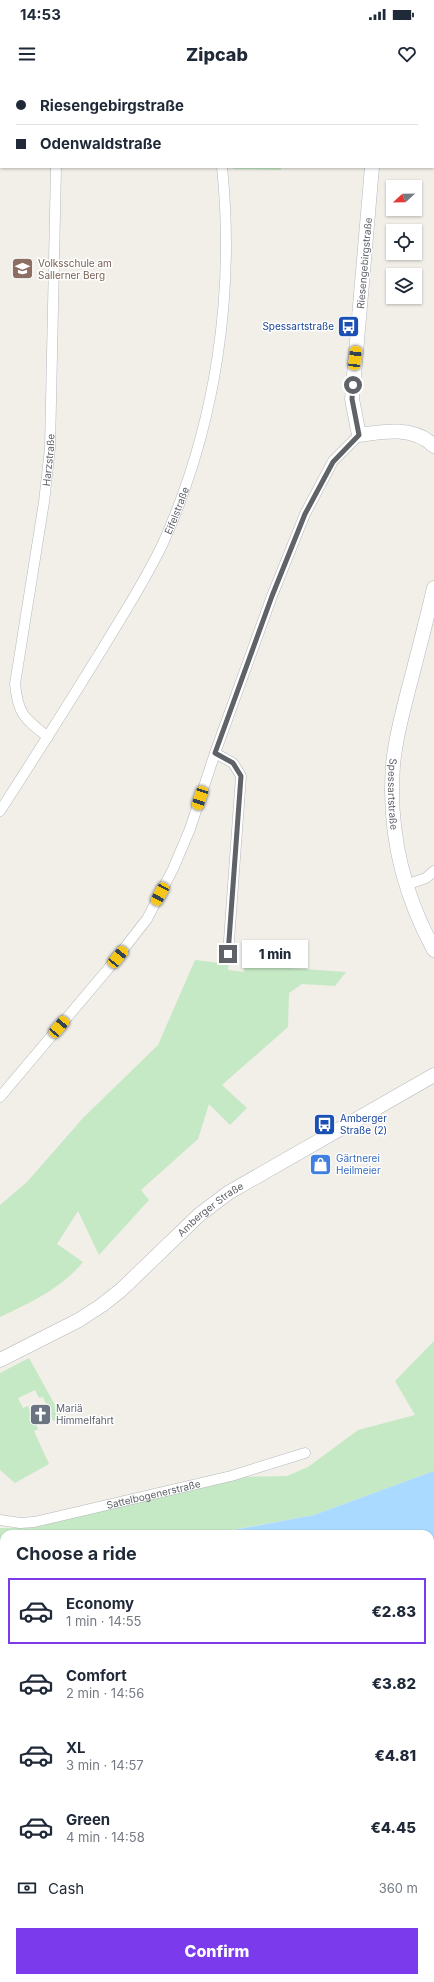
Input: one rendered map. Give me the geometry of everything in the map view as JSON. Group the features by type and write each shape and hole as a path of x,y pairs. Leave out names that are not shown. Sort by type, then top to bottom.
{"street":[{"name":"Harzstraße","path":"48,737 28,721 19,708 15,684 44,502 50,448 56,168"},
{"name":"Eifelstraße","path":"0,811 48,737 143,582 157,555 183,495 200,442 212,393 224,304 225,242 222,168"},
{"name":"Riesengebirgstraße","path":"359,435 352,399 372,168"},
{"path":"0,1097 108,969 147,919 173,869 187,835 272,596 305,514 333,462 359,435 400,431 416,435 434,446"},
{"name":"Spessartstraße","path":"434,588 400,723 393,764 393,816 396,842 406,884 415,911 434,950"},
{"path":"215,753 233,763 241,776 228,954"},
{"path":"406,884 426,878 434,871"},
{"name":"Amberger Straße","path":"0,1360 79,1320 102,1305 126,1286 199,1215 228,1193 434,1075"},
{"name":"Sattelbogenerstraße","path":"0,1520 20,1523 34,1522 231,1476 270,1466 305,1453"}],"green space":[{"path":"281,168 281,170 233,169"},
{"path":"195,960 229,964 228,970 244,972 245,965 346,972 335,986 302,984 289,993 288,1027 222,1085 247,1108 230,1125 209,1104 198,1139 141,1190 149,1200 99,1255 78,1211 57,1244 83,1262 65,1280 45,1294 0,1317 0,1205 27,1182 83,1118 158,1045"},
{"path":"434,1341 434,1471 314,1515 232,1530 0,1530 0,1528 31,1528 247,1477 287,1476 308,1467 358,1430 415,1415 395,1381"},
{"path":"29,1358 60,1414 57,1420 53,1421 43,1397 39,1398 35,1390 18,1398 23,1408 28,1406 38,1429 34,1431 49,1464 15,1483 0,1470 0,1373"}],"water":[{"path":"434,1471 434,1530 233,1530 314,1515"}],"place":[{"name":"Volksschule am Sallerner Berg","path":"22,269"},
{"name":"Spessartstraße","path":"349,326"},
{"name":"Amberger Straße (2)","path":"325,1124"},
{"name":"Gärtnerei Heilmeier","path":"321,1164"},
{"name":"Mariä Himmelfahrt","path":"41,1414"}],"route":[{"path":"228,954 241,776 238,768 233,763 215,753 272,596 305,514 318,486 333,462 359,435 352,399 353,385"}]}
